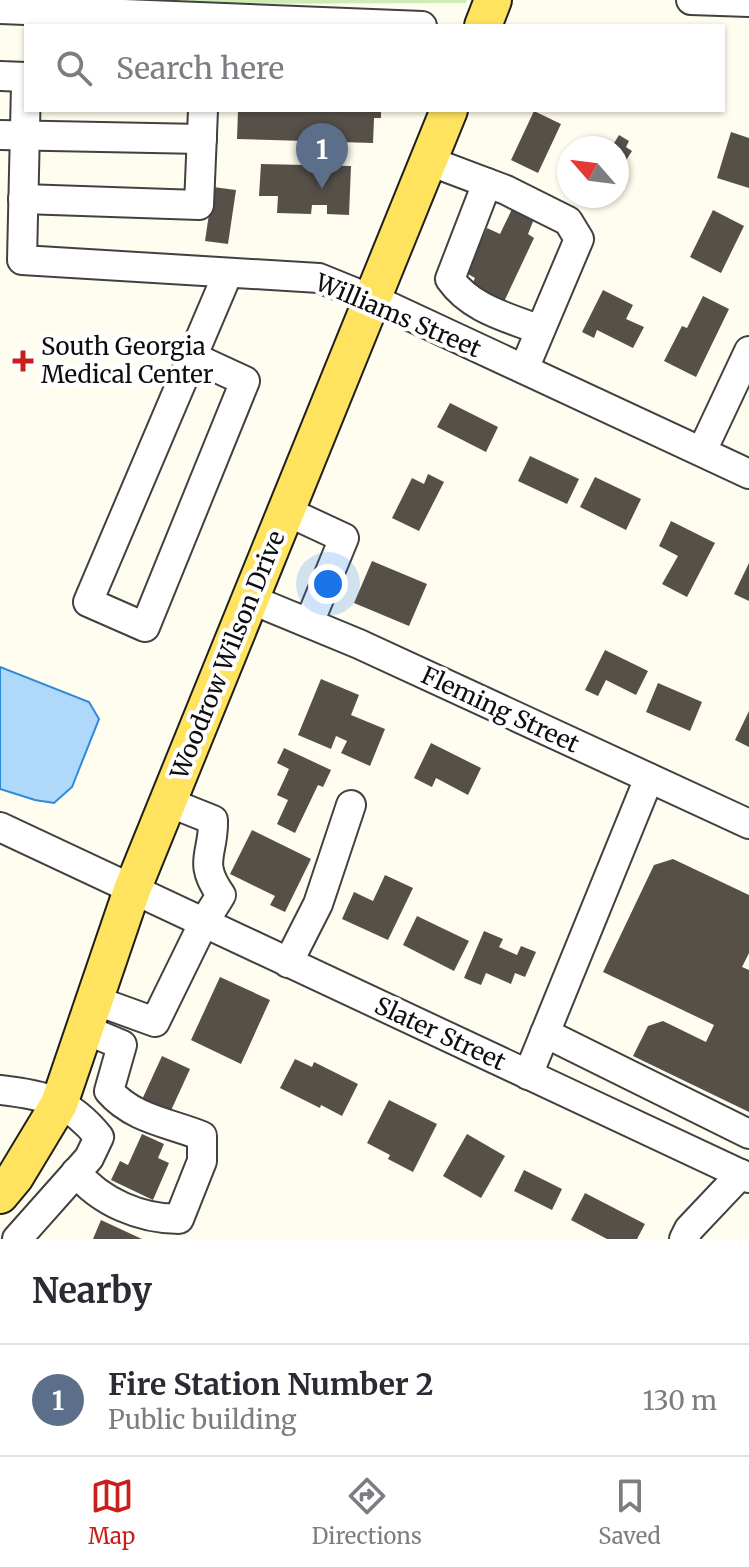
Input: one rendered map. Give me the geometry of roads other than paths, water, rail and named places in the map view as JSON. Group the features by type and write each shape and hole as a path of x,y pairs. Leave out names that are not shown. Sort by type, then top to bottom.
{"main road":[{"path":"484,24 493,0"},
{"name":"Woodrow Wilson Drive","path":"0,1195 15,1177 59,1104 132,890 448,112"}],"street":[{"path":"691,0 749,2"},
{"path":"0,9 28,18 314,24"},
{"path":"0,76 24,77"},
{"path":"24,92 12,135 23,199 199,205 203,112"},
{"path":"12,135 202,139"},
{"path":"429,161 487,183 568,221 579,239 524,369"},
{"path":"487,183 450,279 459,292 484,308 540,330"},
{"name":"Williams Street","path":"23,199 22,260 319,278 374,300 749,474"},
{"path":"193,357 245,381 145,627 88,602 228,273"},
{"path":"702,451 749,351"},
{"path":"286,511 344,538 309,623"},
{"name":"Fleming Street","path":"250,599 749,824"},
{"path":"528,1075 649,778"},
{"path":"89,1014 155,1022 203,924 221,895 210,879 206,861 213,820 168,802"},
{"path":"288,963 318,904 351,805"},
{"name":"Slater Street","path":"0,827 745,1176"},
{"path":"76,1172 89,1188 113,1202 157,1219 179,1219 202,1161 202,1136 155,1121 128,1108 109,1091 122,1045 89,1014"},
{"path":"545,1033 749,1134"},
{"path":"0,1090 28,1093 59,1104 82,1116 99,1137 89,1158 17,1239"},
{"path":"684,1239 689,1229 745,1176"},
{"path":"56,1194 141,1231 148,1239"}],"water":[{"path":"0,667 89,702 99,719 72,787 54,803 0,789"}],"place":[{"name":"Fire Station Number 2","path":"322,189"},
{"name":"South Georgia Medical Center","path":"23,361"}]}
